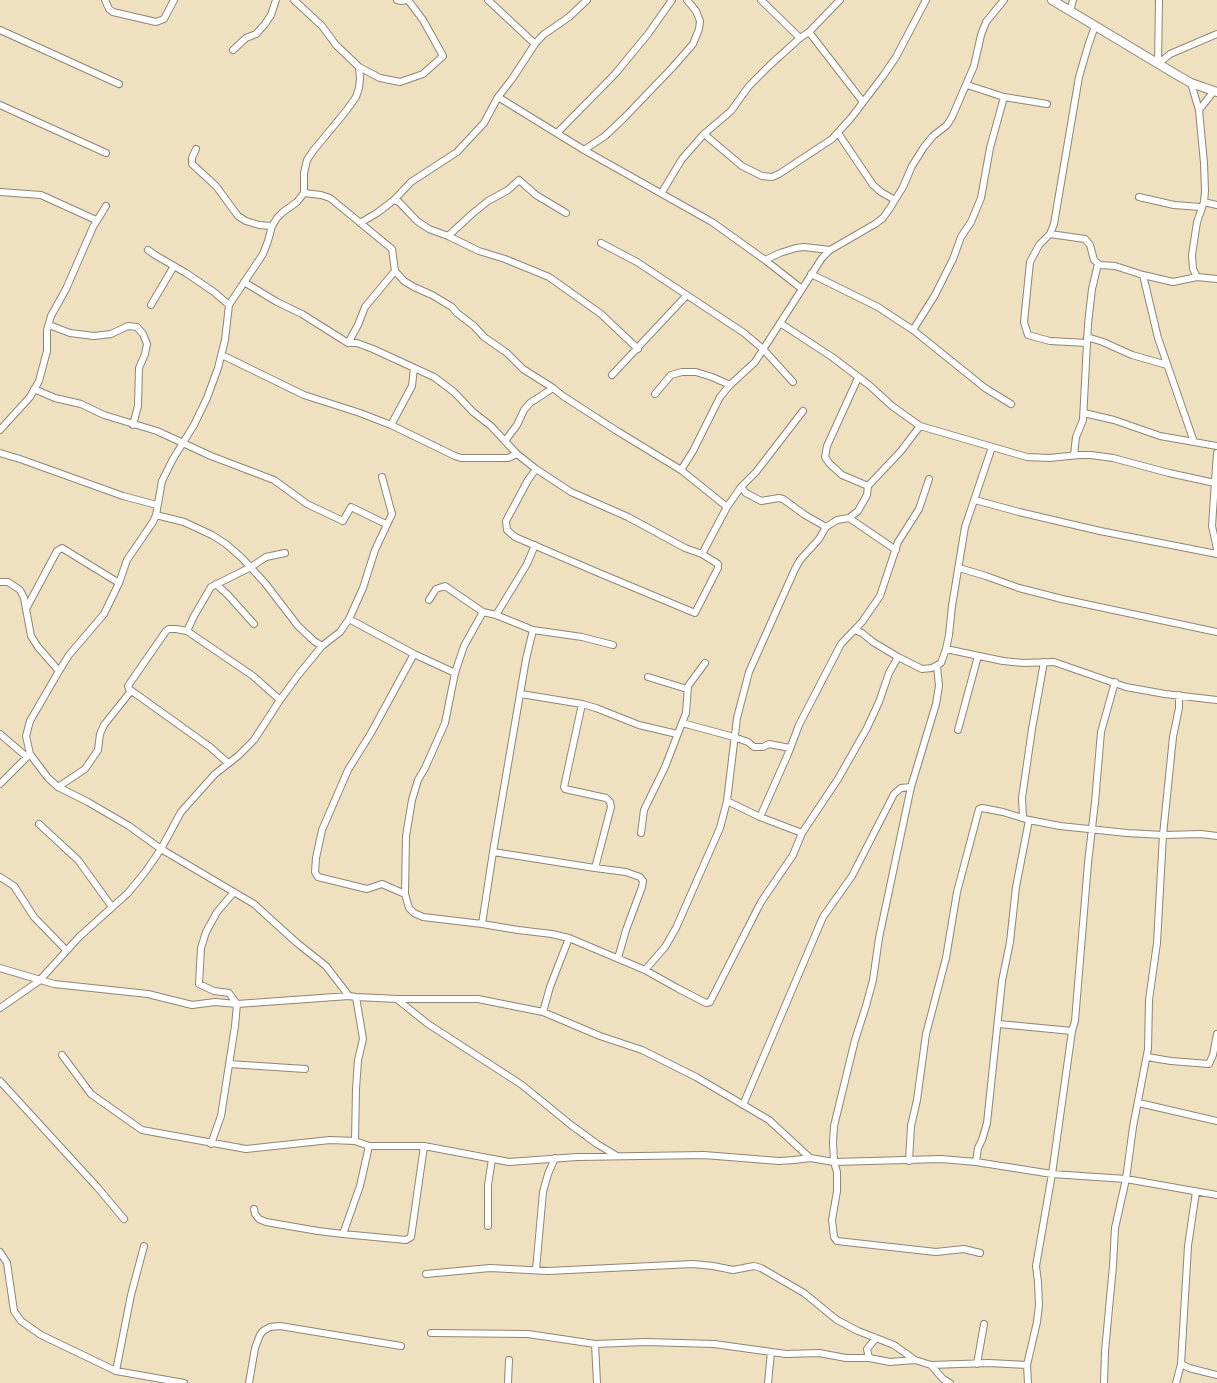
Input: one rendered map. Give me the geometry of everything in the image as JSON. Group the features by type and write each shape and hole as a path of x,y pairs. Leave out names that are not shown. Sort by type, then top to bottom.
{"street":[{"path":"105,0 113,12 156,22 164,19 174,0"},
{"path":"233,50 246,38 256,34 265,24 272,15 276,0"},
{"path":"294,0 322,26 336,45 359,67 380,78 400,82 423,74 443,56 423,20 407,0 397,0"},
{"path":"488,0 535,44"},
{"path":"360,223 394,200 411,182 457,152 484,123 498,97 535,44 587,0"},
{"path":"557,133 615,74 672,0"},
{"path":"584,150 618,124 693,44 700,21 687,0"},
{"path":"761,0 800,38"},
{"path":"770,10 774,0"},
{"path":"662,192 682,159 731,111 749,86 809,32 840,0"},
{"path":"705,134 742,166 762,176 772,177 779,174 818,149 838,133 851,118 896,57 926,0"},
{"path":"681,470 693,452 720,397 755,362 822,258 830,250 883,218 903,187 924,147 947,125 967,85 986,22 1004,0"},
{"path":"1052,0 1191,83 1216,92 1199,110"},
{"path":"1070,11 1073,0"},
{"path":"1158,64 1159,0"},
{"path":"1095,26 1079,76 1054,224 1050,234 1039,245 1030,262 1024,322 1028,335 1050,341 1103,342 1132,355 1167,365"},
{"path":"0,30 119,84"},
{"path":"809,32 863,102"},
{"path":"1158,64 1170,54 1217,34"},
{"path":"28,755 26,736 30,721 69,655 104,614 127,560 153,522 162,481 207,399 222,355 229,305 263,254 272,225 304,193 304,173 308,160 356,97 360,79 359,67"},
{"path":"1191,83 1199,110 1205,182 1203,205 1192,255 1193,269 1197,277"},
{"path":"967,85 1004,97 1047,104"},
{"path":"498,97 584,150 712,222 802,290"},
{"path":"913,330 935,295 981,198 990,148 1004,97"},
{"path":"0,105 105,153"},
{"path":"838,133 873,185 895,200"},
{"path":"196,149 192,164 216,186 238,216 259,225 272,225"},
{"path":"448,236 488,201 508,190 519,180 536,195 566,213"},
{"path":"0,192 40,195 96,220"},
{"path":"304,193 330,198 392,249 394,271 404,281 452,307 523,369 541,378 563,396 681,470 727,507"},
{"path":"1139,197 1174,206 1217,205"},
{"path":"394,200 399,202 417,222 429,229 479,251 549,277 601,314 638,349"},
{"path":"0,430 39,381 47,351 47,330 51,316 66,289 96,220 106,206"},
{"path":"1050,234 1085,239 1098,264 1115,266 1173,282 1197,277 1217,279"},
{"path":"601,243 637,262 744,333 763,349 792,382"},
{"path":"765,260 780,252 796,248 830,250"},
{"path":"148,250 214,292 229,305"},
{"path":"1074,455 1076,437 1084,413 1087,340 1092,289 1098,264"},
{"path":"151,305 174,266"},
{"path":"348,343 365,307 394,271"},
{"path":"811,274 878,307 913,330 985,388 1011,404"},
{"path":"1143,275 1158,338 1194,442"},
{"path":"244,282 348,343 357,343 373,349 434,377 454,392 517,454 536,469 571,492 628,517 718,564 697,611 693,613 515,537 507,530 506,520 536,469"},
{"path":"612,375 686,296"},
{"path":"780,323 832,357 920,426 1027,457 1091,455 1113,458 1215,483"},
{"path":"49,325 70,333 94,336 111,334 128,326 137,327 143,334 147,344 138,372 138,406 133,424"},
{"path":"222,355 304,395 391,425 455,456 508,458 517,454"},
{"path":"391,425 412,386 414,368"},
{"path":"655,394 671,375 682,372 696,372 730,385"},
{"path":"858,378 827,446 825,457 842,475 868,486"},
{"path":"505,441 530,403 553,388"},
{"path":"34,389 55,398 81,404 104,415 157,431 182,444 274,480 307,504 343,521 351,507 386,524"},
{"path":"702,554 727,507 741,487 756,472 803,411"},
{"path":"1084,413 1114,420 1150,434 1217,446"},
{"path":"645,970 665,947 676,928 720,828 727,801 740,702 749,672 795,569 819,539 826,526 837,520 849,518 858,511 867,495 868,486 920,426"},
{"path":"855,630 922,669 932,668 941,663 946,649 965,528 992,447"},
{"path":"0,453 123,496 157,505"},
{"path":"1217,453 1212,525 1217,549"},
{"path":"0,1008 39,981 66,951 128,893 161,849 181,812 203,786 254,740 299,674 322,646 340,632 349,619 363,588 375,550 392,514 382,477"},
{"path":"760,817 799,725 841,644 862,622 880,596 898,543 919,509 929,479"},
{"path":"741,487 746,494 761,501 783,499 805,515 826,526"},
{"path":"975,500 1100,531 1217,554"},
{"path":"156,515 177,519 212,535 235,550 277,597 298,626 322,646"},
{"path":"849,518 896,550"},
{"path":"496,615 535,545"},
{"path":"26,609 57,551 62,548 119,583"},
{"path":"187,632 208,590 266,557 285,553"},
{"path":"959,568 1019,588 1062,599 1217,632"},
{"path":"0,582 9,582 20,590 24,598 31,636 58,671"},
{"path":"216,584 254,624"},
{"path":"429,600 436,589 446,586 483,612 533,630 582,637 613,645"},
{"path":"483,612 464,646 455,673 445,723 418,780 412,800 406,836 405,894 409,908 423,917 569,938 645,970 706,1003 710,1002 761,902 793,855 802,833 838,779 867,728 889,673 898,657"},
{"path":"349,619 455,673"},
{"path":"228,763 210,747 131,691 128,686 166,632 169,629 176,629 187,632 253,676 280,700"},
{"path":"482,924 526,658 533,630"},
{"path":"946,649 1023,663 1054,662 1136,689 1217,700"},
{"path":"405,894 382,884 367,889 318,877 315,872 322,830 348,770 414,654"},
{"path":"958,730 978,656"},
{"path":"976,1162 978,1148 987,1123 1002,981 1013,924 1026,819 1022,798 1044,662"},
{"path":"641,833 644,810 665,767 686,713 688,686 705,663"},
{"path":"937,666 939,686 936,704 911,787 879,938 873,980 855,1040 834,1126 837,1191 832,1220 834,1237 837,1241 936,1252 964,1249 981,1253"},
{"path":"648,677 687,689"},
{"path":"1028,1383 1027,1365 1039,1305 1036,1266 1077,1005 1101,732 1115,682"},
{"path":"58,787 85,770 98,750 104,725 131,691"},
{"path":"521,694 596,708 639,725 677,734"},
{"path":"1104,1383 1115,1228 1126,1179 1148,1049 1149,999 1157,943 1163,835 1179,695"},
{"path":"582,705 564,787 606,798 610,802 611,807 595,868"},
{"path":"682,723 734,737 754,747 769,744 790,748"},
{"path":"0,734 28,755 58,787 129,826 161,849 254,904 326,966 353,996 363,1038 358,1060 355,1141"},
{"path":"0,784 28,755"},
{"path":"743,1104 823,917 852,876 894,794 902,788 911,787"},
{"path":"727,801 802,833"},
{"path":"909,1161 911,1126 926,1034 946,958 957,892 979,809 1003,812 1060,826 1127,833 1217,836"},
{"path":"39,824 78,860 112,907"},
{"path":"493,852 626,872 640,877 643,881 618,958"},
{"path":"0,877 14,886 34,917 66,951"},
{"path":"211,1144 221,1116 237,1004 229,993 214,991 199,984 201,948 206,932 217,912 234,892"},
{"path":"543,1012 569,938"},
{"path":"0,968 54,984 148,994 192,1005 353,996 398,999 478,999 543,1012 600,1036 642,1050 696,1077 769,1120 810,1158"},
{"path":"398,999 428,1024 522,1085 588,1138 617,1156"},
{"path":"999,1024 1072,1031"},
{"path":"1147,1057 1209,1064 1217,1034"},
{"path":"62,1055 91,1094 142,1130 246,1149 330,1140 355,1141 369,1146 424,1146 509,1162 555,1158 704,1155 779,1161 810,1158 834,1162 941,1159 1052,1173 1126,1179 1217,1195"},
{"path":"229,1064 305,1069"},
{"path":"0,1081 124,1219"},
{"path":"1138,1103 1217,1121"},
{"path":"343,1234 360,1186 369,1146"},
{"path":"254,1209 259,1219 266,1222 318,1231 406,1240 411,1237 424,1146"},
{"path":"536,1270 543,1192 555,1158"},
{"path":"488,1226 488,1185 492,1159"},
{"path":"1176,1383 1181,1364 1188,1246 1196,1191"},
{"path":"116,1371 131,1295 144,1246"},
{"path":"0,1252 7,1263 14,1311 21,1321 41,1335 116,1371 182,1383"},
{"path":"426,1274 490,1268 548,1271 693,1264 733,1270 754,1266 804,1293 837,1320 858,1332 894,1345 915,1360 931,1365 989,1363 1027,1365"},
{"path":"977,1364 984,1324"},
{"path":"249,1383 255,1348 260,1335 270,1327 280,1326 401,1346"},
{"path":"431,1333 528,1334 595,1344 646,1342 714,1344 786,1354 819,1353 890,1362 915,1360"},
{"path":"869,1358 867,1349 876,1338"},
{"path":"595,1344 597,1383"},
{"path":"768,1383 771,1352"},
{"path":"508,1383 509,1359"},
{"path":"1181,1364 1217,1375"},
{"path":"931,1365 943,1379 950,1383"}]}
